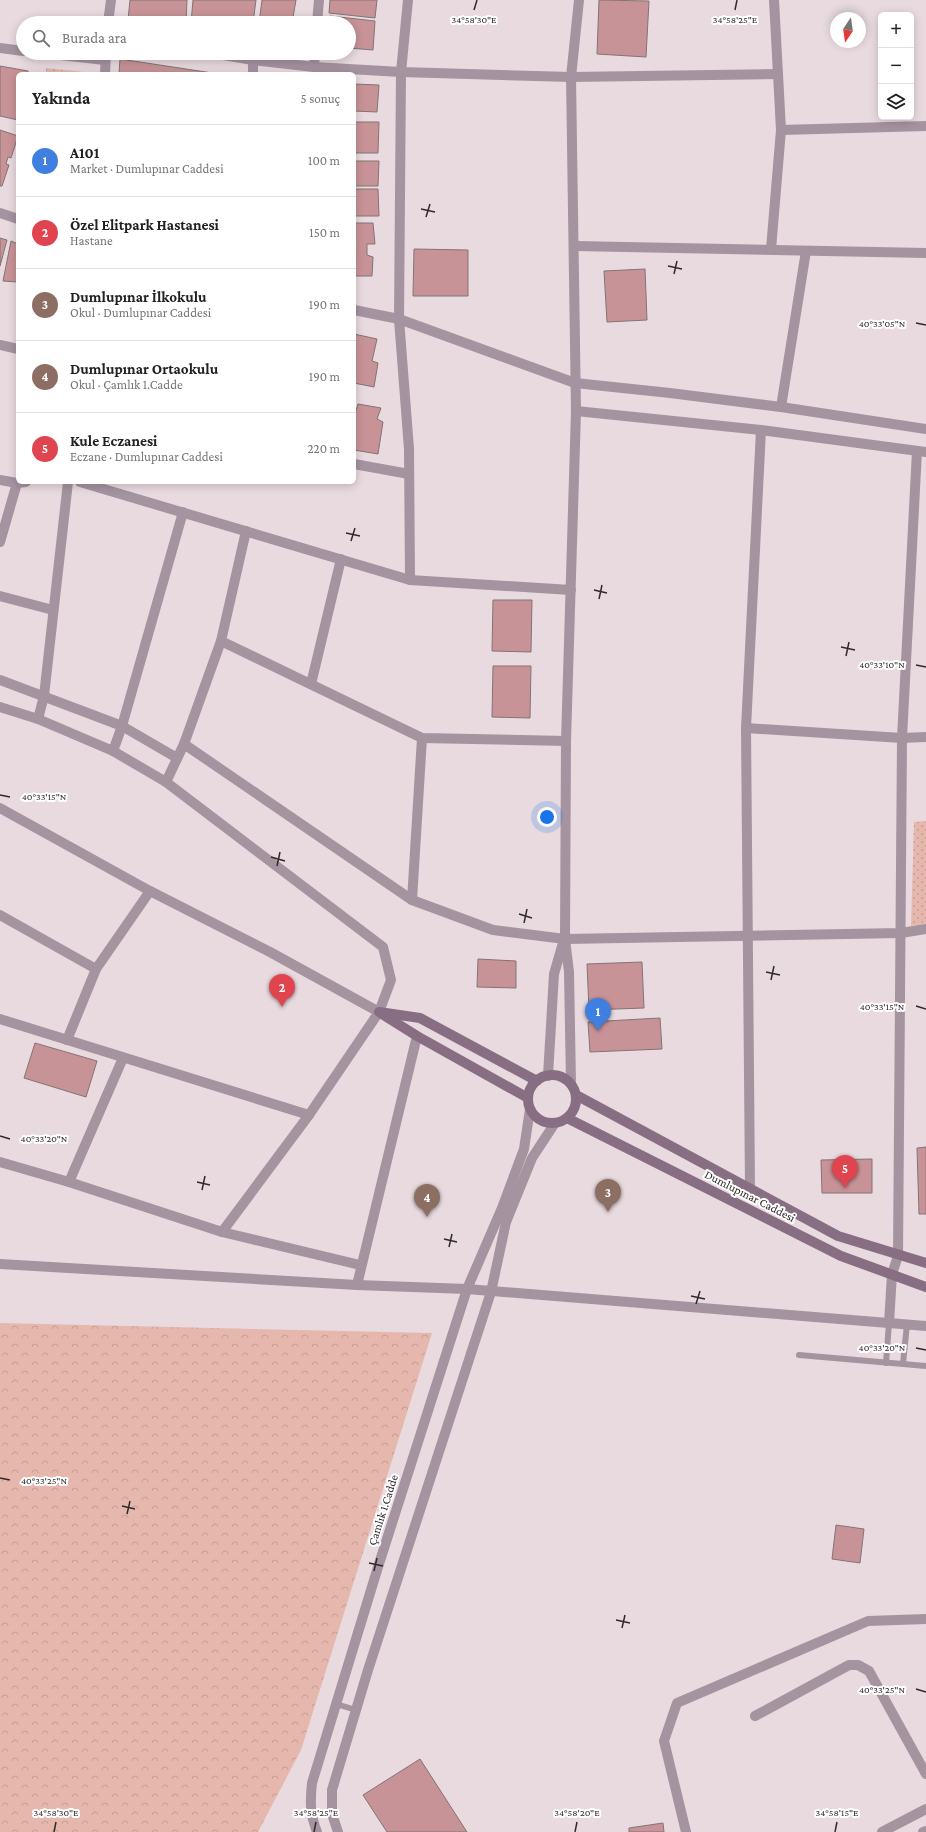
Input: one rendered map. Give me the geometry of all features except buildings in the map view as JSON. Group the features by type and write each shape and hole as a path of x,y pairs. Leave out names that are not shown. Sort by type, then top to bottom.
{"main road":[{"path":"379,1012 417,1036 528,1098"},
{"path":"379,1012 420,1018 537,1081"},
{"path":"548,1076 561,1077 571,1084 576,1096 574,1108 567,1118 555,1123 545,1122 536,1117 530,1109 528,1098 530,1089 537,1081 548,1076"},
{"name":"Dumlupınar Caddesi","path":"576,1096 838,1236 898,1256 926,1263"},
{"name":"Dumlupınar Caddesi","path":"567,1118 841,1256 926,1287"}],"street":[{"path":"109,16 111,0"},
{"path":"318,16 319,0"},
{"path":"408,0 401,72 399,319 409,449 410,580"},
{"path":"571,1084 569,972 565,939 566,741 576,411 575,246 571,77 579,0"},
{"path":"771,249 780,130 774,0"},
{"path":"0,48 16,50"},
{"path":"105,72 106,60"},
{"path":"253,72 254,60 314,67 401,72 571,77 778,74"},
{"path":"314,60 314,67"},
{"path":"780,130 926,126"},
{"path":"0,213 16,218"},
{"path":"575,246 926,253"},
{"path":"781,407 806,251"},
{"path":"356,310 399,319 575,383 781,407 926,429"},
{"path":"0,345 16,349"},
{"path":"576,411 761,430 922,452 902,738 898,1256 892,1274 889,1322"},
{"path":"750,1189 746,728 761,430"},
{"path":"356,464 409,474"},
{"path":"0,480 16,482"},
{"path":"0,542 20,484"},
{"path":"38,719 44,696 68,484"},
{"path":"87,484 410,580 571,590"},
{"path":"113,751 122,726 183,512"},
{"path":"166,782 184,744 221,641 246,531"},
{"path":"311,684 341,559"},
{"path":"0,596 53,610"},
{"path":"221,641 422,738 566,741"},
{"path":"0,680 122,726 177,758"},
{"path":"0,707 38,719 113,751 166,782 383,947 391,980 379,1012 309,1115 222,1232"},
{"path":"746,728 902,738 926,736"},
{"path":"412,900 422,738"},
{"path":"184,744 412,900 493,930 565,939 901,933 926,929"},
{"path":"0,808 150,891 270,952 379,1012"},
{"path":"67,1040 96,969 150,891"},
{"path":"0,915 96,969"},
{"path":"548,1076 554,974 565,939"},
{"path":"0,1019 309,1115"},
{"path":"357,1285 360,1265 417,1036"},
{"path":"69,1182 124,1058"},
{"name":"Çamlık 1.Cadde","path":"316,1832 312,1820 310,1804 312,1783 467,1289 502,1208 524,1149 530,1109"},
{"path":"338,1832 332,1814 332,1790 356,1710 491,1292 506,1222 532,1158 555,1123"},
{"path":"0,1162 69,1182 222,1232 360,1265"},
{"path":"0,1264 357,1285 467,1289 926,1326"},
{"path":"686,1832 664,1741 677,1703 868,1621 926,1619"},
{"path":"755,1716 849,1665 862,1666 869,1671 926,1774"},
{"path":"882,1832 926,1809"}],"lane":[{"path":"886,1363 889,1322"},
{"path":"903,1364 907,1324"},
{"path":"798,1355 926,1366"},
{"path":"336,1704 356,1710"}],"green space":[{"path":"46,68 84,72 46,72"},
{"path":"926,821 926,924 911,926 914,822"},
{"path":"0,1323 432,1333 301,1750 258,1832 0,1832"}],"place":[{"name":"Özel Elitpark Hastanesi","path":"282,1007"},
{"name":"A101","path":"598,1031"},
{"name":"Kule Eczanesi","path":"845,1188"},
{"name":"Dumlupınar İlkokulu","path":"608,1212"},
{"name":"Dumlupınar Ortaokulu","path":"427,1217"}]}
